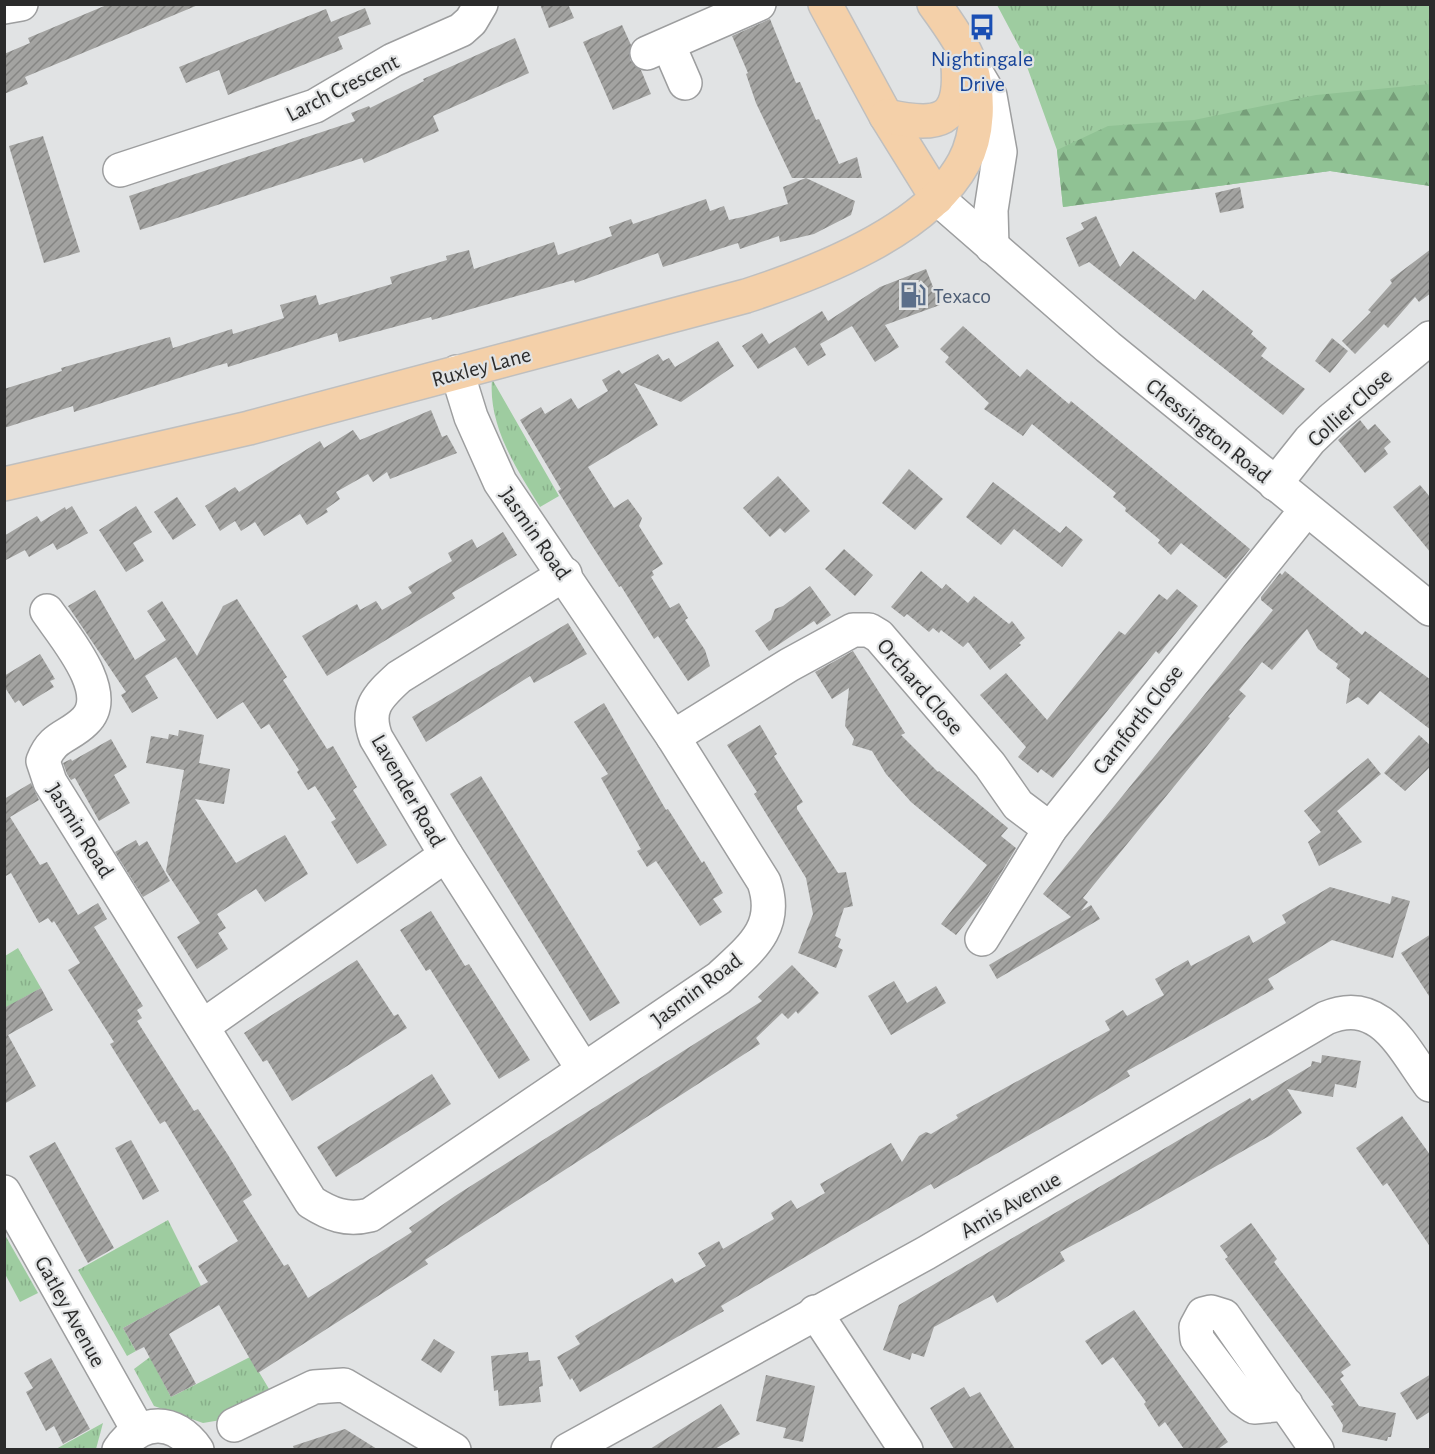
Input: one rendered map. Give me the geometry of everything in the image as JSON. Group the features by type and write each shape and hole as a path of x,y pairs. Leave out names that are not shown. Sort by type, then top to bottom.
{"main road":[{"name":"Chessington Road","path":"825,4 886,116 937,198"},
{"path":"886,116 918,122 943,117 953,107 960,92 958,62 941,16"},
{"path":"937,198 963,164 973,141 976,109 971,66 941,16"},
{"name":"Ruxley Lane","path":"4,484 249,428 798,280 858,252 937,198"}],"street":[{"path":"4,7 21,4"},
{"name":"Larch Crescent","path":"120,170 315,106 393,60 460,30 471,21 481,4"},
{"path":"685,84 658,49 759,4"},
{"path":"971,66 990,96 1000,152 992,210 992,247"},
{"name":"Chessington Road","path":"937,198 1085,328 1306,510 1431,609"},
{"name":"Collier Close","path":"1275,484 1310,440 1332,419 1431,338"},
{"name":"Jasmin Road","path":"47,611 94,683 95,701 86,720 60,736 48,747 43,761 50,782 311,1202 334,1216 359,1218 370,1215 719,978 747,952 762,931 770,913 770,900 764,882 673,737 565,574 500,482 471,417 457,372"},
{"name":"Carnforth Close","path":"982,939 1050,829 1306,510"},
{"name":"Lavender Road","path":"565,574 399,677 383,692 371,712 370,723 376,738 446,855 583,1069"},
{"name":"Orchard Close","path":"673,737 789,665 853,630 869,630 879,636 984,758 1018,805 1050,829"},
{"path":"203,1026 446,855"},
{"name":"Amis Avenue","path":"568,1449 926,1253 1337,1014 1362,1012 1384,1024 1431,1085"},
{"name":"Gatley Avenue","path":"4,1192 129,1440 156,1426 171,1427 184,1434 198,1449"},
{"path":"815,1312 906,1449"},
{"path":"234,1425 314,1387 344,1385 454,1449"},
{"path":"1286,1404 1317,1449"}],"green space":[{"path":"997,5 1430,5 1430,186 1330,171 1063,207 1057,150 1021,50"},
{"path":"1430,84 1430,186 1330,171 1063,207 1057,150 1108,126 1194,120 1316,95"},
{"path":"492,379 559,496 540,507 513,462 499,430 494,413"},
{"path":"18,948 41,988 5,1008 5,956"},
{"path":"168,1220 201,1286 123,1328 136,1351 127,1356 78,1270"},
{"path":"5,1235 38,1293 20,1302 5,1274"},
{"path":"150,1357 171,1397 250,1357 272,1394 221,1420 203,1423 154,1406 134,1369"},
{"path":"103,1423 96,1449 56,1449"}],"building":[{"path":"109,4 198,5 25,77 28,84 4,94 4,54 30,43 28,38"},
{"path":"540,4 568,4 574,18 549,28"},
{"path":"365,8 371,24 338,37 343,49 228,95 219,70 186,83 179,67 326,9 331,22"},
{"path":"770,19 796,83 800,82 816,120 819,119 839,164 857,157 862,178 792,178 756,103 746,74 748,73 732,36"},
{"path":"622,25 631,45 630,60 641,70 651,94 613,110 583,42"},
{"path":"515,38 529,73 433,116 439,131 364,163 362,158 140,230 129,196 355,121 351,113 369,106 370,108 424,81 423,79"},
{"path":"43,136 80,252 44,263 9,146"},
{"path":"806,178 855,201 851,215 814,234 780,242 779,236 740,249 738,243 663,267 658,253 575,283 574,280 432,320 431,317 339,342 337,333 228,367 227,363 216,366 74,412 73,406 4,428 4,389 62,371 61,368 170,337 173,348 232,329 233,334 284,318 280,305 316,295 319,305 351,296 392,284 390,277 447,260 446,256 469,250 474,269 554,242 558,255 612,236 609,227 631,219 633,224 706,199 710,211 724,206 729,220 747,216 788,204 783,187"},
{"path":"1240,187 1244,208 1220,213 1215,193"},
{"path":"1096,216 1120,267 1133,251 1195,300 1203,290 1253,331 1251,334 1267,348 1261,356 1305,389 1283,415 1089,262 1079,267 1066,238 1084,229 1081,223"},
{"path":"1431,249 1431,293 1419,302 1415,297 1388,328 1384,324 1355,354 1342,341 1371,312 1368,310 1392,283 1390,280"},
{"path":"926,269 940,305 885,325 899,347 875,362 852,326 820,344 826,355 808,366 795,347 758,369 742,346 762,333 769,344 822,311 828,321 880,287"},
{"path":"963,326 1020,377 1027,369 1069,404 1071,401 1250,549 1226,579 1181,543 1171,555 1158,543 1160,540 1125,511 1126,508 1113,497 1116,493 1032,424 1023,436 984,409 989,403 945,362 949,357 940,349"},
{"path":"1332,338 1348,351 1330,373 1315,361"},
{"path":"718,341 734,366 681,402 634,383 658,425 588,467 614,508 628,499 642,518 639,526 663,564 652,571 654,575 651,577 670,608 679,603 688,618 685,620 705,650 710,666 688,681 658,636 654,639 589,541 558,491 561,489 520,420 541,407 545,414 571,398 578,409 608,391 602,380 619,370 622,374 658,354 663,361 669,358 675,367"},
{"path":"431,410 442,437 447,435 457,453 390,479 387,472 373,482 368,474 336,492 340,499 326,509 328,512 307,525 300,514 264,536 255,522 241,531 235,521 220,531 205,506 235,487 239,492 320,441 324,448 353,430 360,440"},
{"path":"1360,420 1368,430 1375,424 1391,442 1384,448 1388,454 1365,473 1338,440"},
{"path":"909,469 943,499 915,530 882,503"},
{"path":"778,476 810,511 785,533 780,528 770,537 743,508"},
{"path":"993,482 1060,533 1066,526 1083,540 1062,567 1014,529 1001,545 966,517"},
{"path":"1420,485 1431,498 1431,553 1393,507"},
{"path":"177,497 196,525 173,540 154,512"},
{"path":"72,506 88,533 57,550 53,543 29,557 25,550 4,561 4,536 37,516 41,522 65,507 66,510"},
{"path":"136,506 152,532 133,543 144,561 126,572 99,530"},
{"path":"503,532 517,555 452,593 455,598 327,676 302,636 357,604 360,610 376,601 382,610 412,593 408,587 452,561 448,553 472,539 477,548"},
{"path":"844,549 873,575 855,596 825,569"},
{"path":"921,571 942,589 946,584 968,603 974,596 1009,624 1012,621 1025,638 1019,643 1021,645 990,670 968,642 963,647 941,630 939,633 933,628 929,632 907,614 904,617 891,607"},
{"path":"1285,571 1362,635 1365,631 1431,680 1431,730 1380,691 1368,705 1358,697 1346,704 1350,679 1336,668 1338,664 1318,649 1307,629 1272,670 1262,662 1239,690 1246,696 1228,717 1230,718 1083,898 1088,902 1081,911 1091,905 1100,919 997,979 989,965 1071,917 1043,894 1273,610 1261,600 1261,597 1280,573 1282,575"},
{"path":"810,586 831,615 817,625 814,621 769,651 755,631 771,620 775,609 783,606"},
{"path":"1177,589 1198,606 1159,654 1156,651 1053,778 1041,769 1038,773 1018,757 1026,747 980,695 1006,673 1047,720 1119,631 1125,635 1159,594 1167,600"},
{"path":"95,590 135,660 166,640 147,611 162,601 197,656 223,606 237,599 287,677 283,680 327,749 333,746 357,787 353,790 387,845 357,864 331,822 336,819 315,786 308,790 297,772 299,770 269,724 261,729 243,702 217,719 176,657 145,676 158,698 132,713 121,695 126,692 68,606"},
{"path":"568,623 587,654 534,683 530,676 426,742 412,717"},
{"path":"853,651 905,733 901,735 938,772 1008,828 1001,836 1016,848 984,901 956,935 941,924 987,865 911,802 886,774 872,751 852,745 854,739 845,726 849,688 832,699 815,672"},
{"path":"40,654 55,679 50,681 54,687 23,706 19,700 15,703 4,686 4,676"},
{"path":"604,703 666,810 668,809 702,863 704,861 723,893 713,899 722,912 700,926 656,861 647,867 637,851 641,849 601,778 608,774 574,722"},
{"path":"760,725 777,754 774,756 803,802 797,806 797,809 838,873 846,872 853,906 844,908 835,936 841,939 838,947 843,950 836,968 798,953 813,914 806,878 754,794 757,792 727,745"},
{"path":"179,730 204,735 199,763 230,769 224,804 195,799 236,863 285,835 308,874 265,902 256,889 217,914 226,928 218,933 228,949 197,969 177,937 200,923 166,871 184,770 146,763 151,736 168,739 169,734 178,736"},
{"path":"1419,735 1431,746 1431,766 1405,791 1384,773"},
{"path":"111,739 127,767 114,775 130,803 99,821 75,778 71,780 67,774 63,763 71,759 72,761"},
{"path":"1368,758 1381,774 1337,811 1362,842 1319,866 1308,842 1321,832 1304,811"},
{"path":"481,776 620,1003 590,1021 450,794"},
{"path":"31,783 39,800 10,817 40,865 47,862 78,915 98,903 107,919 94,927 143,1006 137,1010 142,1018 137,1021 194,1111 198,1109 228,1155 252,1195 243,1201 284,1266 288,1264 308,1298 412,1232 409,1228 455,1196 762,1001 758,997 792,965 819,993 798,1014 796,1011 788,1019 782,1013 756,1038 760,1044 425,1260 428,1264 258,1373 219,1305 169,1334 196,1384 171,1397 144,1347 136,1351 123,1328 208,1282 198,1266 238,1241 165,1121 160,1124 110,1044 114,1042 68,970 80,963 54,921 52,923 48,918 39,923 11,873 4,877 4,799"},
{"path":"136,840 139,846 147,841 170,881 143,897 115,852"},
{"path":"1330,887 1390,904 1392,896 1410,901 1393,958 1332,940 1268,979 1274,989 1127,1071 1130,1076 1077,1108 934,1189 931,1184 896,1204 721,1306 724,1311 580,1392 572,1378 570,1380 557,1357 580,1344 575,1336 672,1278 675,1283 706,1266 698,1253 719,1241 723,1249 774,1219 771,1213 791,1200 797,1209 825,1193 820,1184 891,1143 902,1162 919,1136 926,1132 931,1134 958,1118 956,1115 1110,1030 1105,1021 1123,1010 1127,1016 1164,995 1155,979 1188,960 1191,966 1249,935 1253,943 1286,923 1282,915"},
{"path":"431,911 465,966 469,964 530,1060 499,1079 430,969 426,971 400,930"},
{"path":"1431,934 1431,999 1401,953"},
{"path":"357,960 394,1016 398,1014 407,1028 292,1101 267,1060 263,1062 244,1033"},
{"path":"894,981 907,1003 936,986 946,1003 891,1035 868,996"},
{"path":"41,988 53,1010 8,1035 36,1086 4,1104 4,1008"},
{"path":"1322,1055 1361,1061 1356,1088 1335,1084 1333,1097 1287,1089 1302,1113 1271,1135 1060,1252 1065,1261 997,1303 993,1295 934,1327 924,1357 912,1353 910,1360 883,1350 899,1305 1250,1098 1252,1101 1311,1066 1312,1061 1321,1063"},
{"path":"432,1074 451,1104 336,1177 317,1147"},
{"path":"1402,1116 1431,1156 1431,1248 1387,1183 1383,1186 1356,1148"},
{"path":"131,1140 159,1191 143,1200 115,1148"},
{"path":"55,1142 114,1248 88,1263 29,1156"},
{"path":"1251,1223 1277,1259 1274,1262 1351,1365 1341,1372 1344,1376 1340,1379 1359,1406 1396,1413 1391,1437 1388,1437 1387,1441 1342,1432 1343,1425 1331,1406 1334,1405 1225,1259 1228,1257 1220,1246"},
{"path":"1134,1310 1228,1442 1218,1449 1184,1449 1165,1422 1159,1427 1144,1404 1146,1402 1113,1357 1102,1365 1085,1341"},
{"path":"434,1339 455,1352 441,1373 421,1360"},
{"path":"528,1352 529,1361 540,1360 543,1386 539,1387 541,1402 499,1406 498,1390 494,1391 491,1356"},
{"path":"51,1358 90,1429 63,1444 54,1426 46,1431 26,1392 33,1388 24,1373"},
{"path":"1431,1374 1431,1411 1417,1420 1400,1393"},
{"path":"766,1375 815,1386 803,1442 783,1438 786,1428 756,1421"},
{"path":"964,1387 970,1397 980,1392 1015,1449 954,1449 930,1408"},
{"path":"721,1404 740,1434 715,1449 650,1449"},
{"path":"345,1429 377,1449 294,1449 293,1446"}],"place":[{"name":"Nightingale Drive","path":"982,27"},
{"name":"Texaco","path":"913,295"}]}
